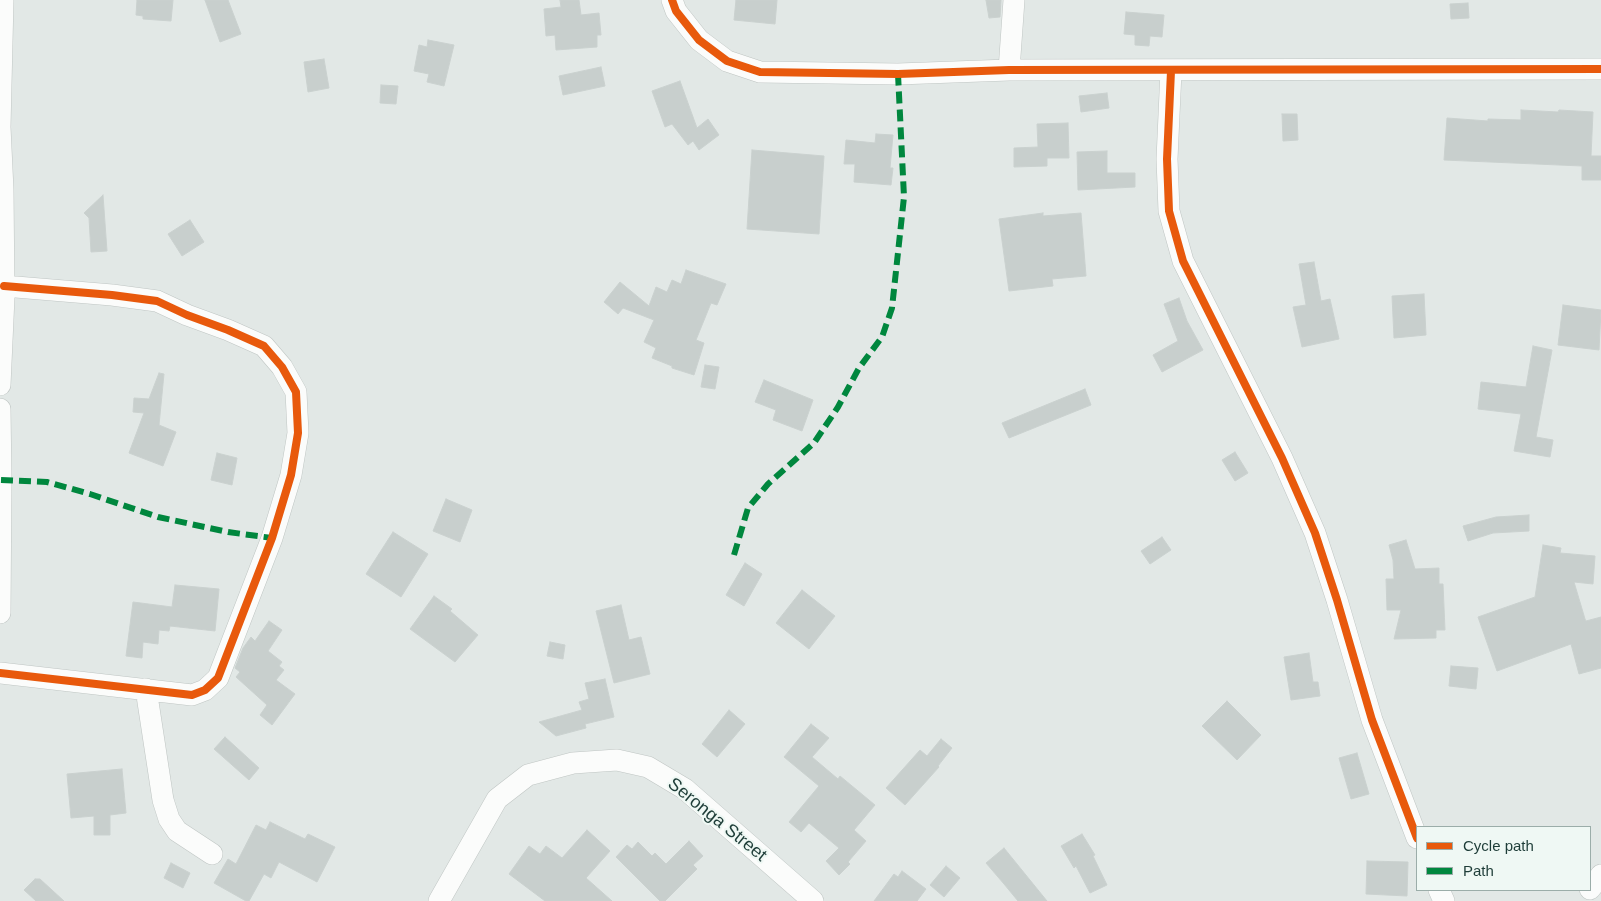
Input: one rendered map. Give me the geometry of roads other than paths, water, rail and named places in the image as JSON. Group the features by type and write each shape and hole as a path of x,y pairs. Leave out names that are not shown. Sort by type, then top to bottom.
{"street":[{"path":"0,385 3,293 0,127 3,0"},
{"path":"672,0 676,11 699,40 727,61 760,72 898,74 1009,70 1601,69"},
{"path":"1009,70 1014,0"},
{"path":"1171,71 1167,159 1170,211 1183,262 1282,458 1315,533 1337,600 1372,720 1416,835"},
{"path":"0,672 192,695 205,690 218,678 272,538 292,475 298,433 296,392 282,367 264,346 157,302 112,295 65,292 3,293"},
{"path":"0,409 0,613"},
{"path":"146,689 163,800 169,820 177,830 212,854"},
{"name":"Seronga Street","path":"439,901 497,799 528,775 573,763 617,760 648,767 685,789 813,901"},
{"path":"1591,888 1601,875"},
{"path":"1580,901 1588,891"}]}
